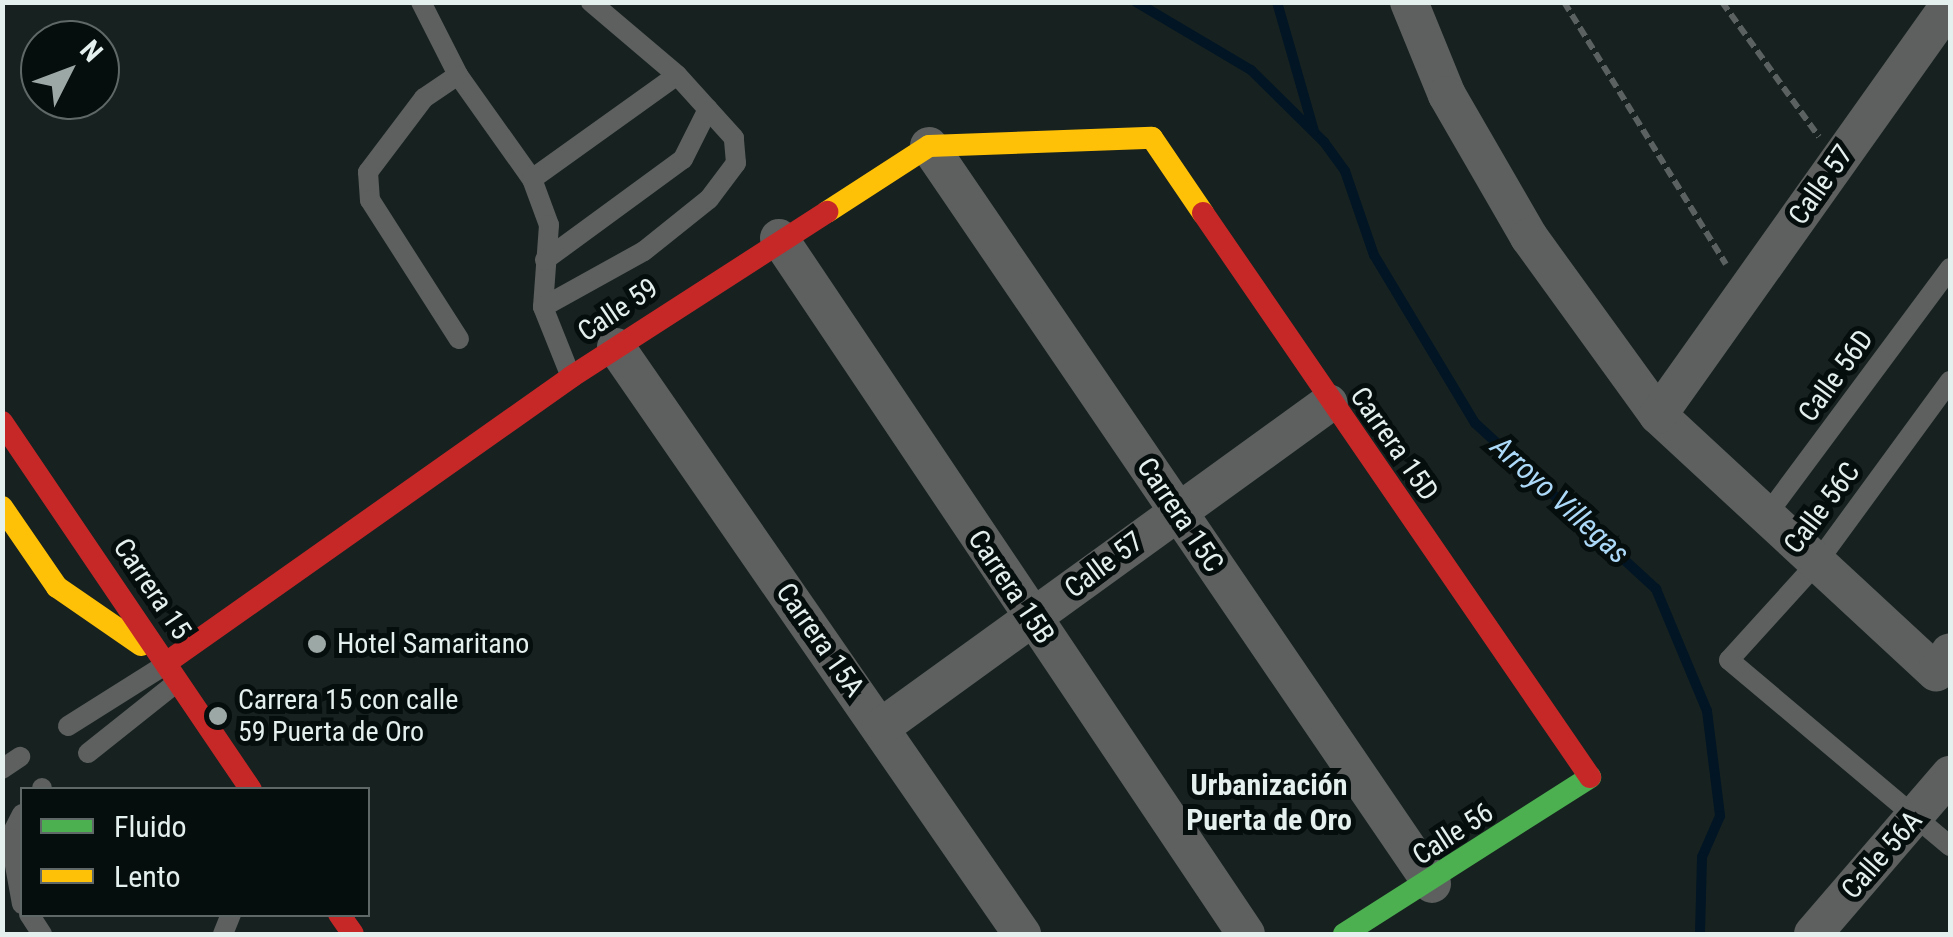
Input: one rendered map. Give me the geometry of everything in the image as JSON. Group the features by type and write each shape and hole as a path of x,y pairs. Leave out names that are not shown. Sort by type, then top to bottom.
{"street":[{"path":"1409,2 1447,94 1529,237 1658,416 1817,562 1943,662"},
{"name":"Calle 57","path":"1658,416 1837,162 1947,15"},
{"name":"Calle 59","path":"173,672 571,377 779,238 929,146 1152,138"},
{"name":"Carrera 15D","path":"1152,138 1329,403 1592,780"},
{"name":"Carrera 15C","path":"929,146 1432,884"},
{"name":"Carrera 15B","path":"779,238 1246,934"},
{"name":"Carrera 15A","path":"616,347 1022,934"},
{"name":"Calle 57","path":"880,728 1329,403"},
{"name":"Carrera 15","path":"2,422 249,787"},
{"path":"2,507 58,588 173,672"},
{"path":"58,588 96,560"},
{"name":"Calle 56A","path":"1813,934 1950,774"},
{"name":"Calle 56","path":"1344,934 1432,884 1592,780"}],"lane":[{"path":"421,2 458,75 532,179 549,225 544,307 571,377"},
{"path":"544,307 644,251 709,199 736,163 734,138 708,109 677,75 590,2"},
{"path":"458,75 424,98 368,172 370,200 459,338"},
{"path":"532,179 677,75"},
{"path":"545,260 682,160 708,109"},
{"name":"Calle 56D","path":"1766,516 1950,268"},
{"name":"Calle 56C","path":"1916,816 1729,660 1817,562 1950,381"},
{"path":"68,726 173,672"},
{"path":"88,753 173,672"},
{"path":"1916,816 1950,846"},
{"path":"20,818 10,838 10,874 20,899"}],"path":[{"path":"1564,2 1742,296"},
{"path":"1722,2 1837,162"}],"waterway":[{"name":"Arroyo Villegas","path":"1136,2 1251,70 1324,142 1345,171 1374,255 1475,423 1656,589 1707,711 1720,816 1702,857 1700,934"},
{"path":"1277,2 1314,131"}],"traffic: fast":[{"path":"1344,934 1590,777"}],"traffic: slow":[{"path":"827,212 929,146 1152,138 1203,213"},
{"path":"2,507 57,587 141,645"}],"traffic: jam":[{"path":"166,663 571,377 827,212"},
{"path":"1203,213 1590,777"},
{"path":"2,422 249,787"},
{"path":"341,917 353,934"}],"place":[{"name":"Hotel Samaritano","path":"317,644"},
{"name":"Carrera 15 con calle 59 Puerta de Oro","path":"218,716"}],"district":[{"name":"Urbanización Puerta de Oro","path":"1269,802"}]}
